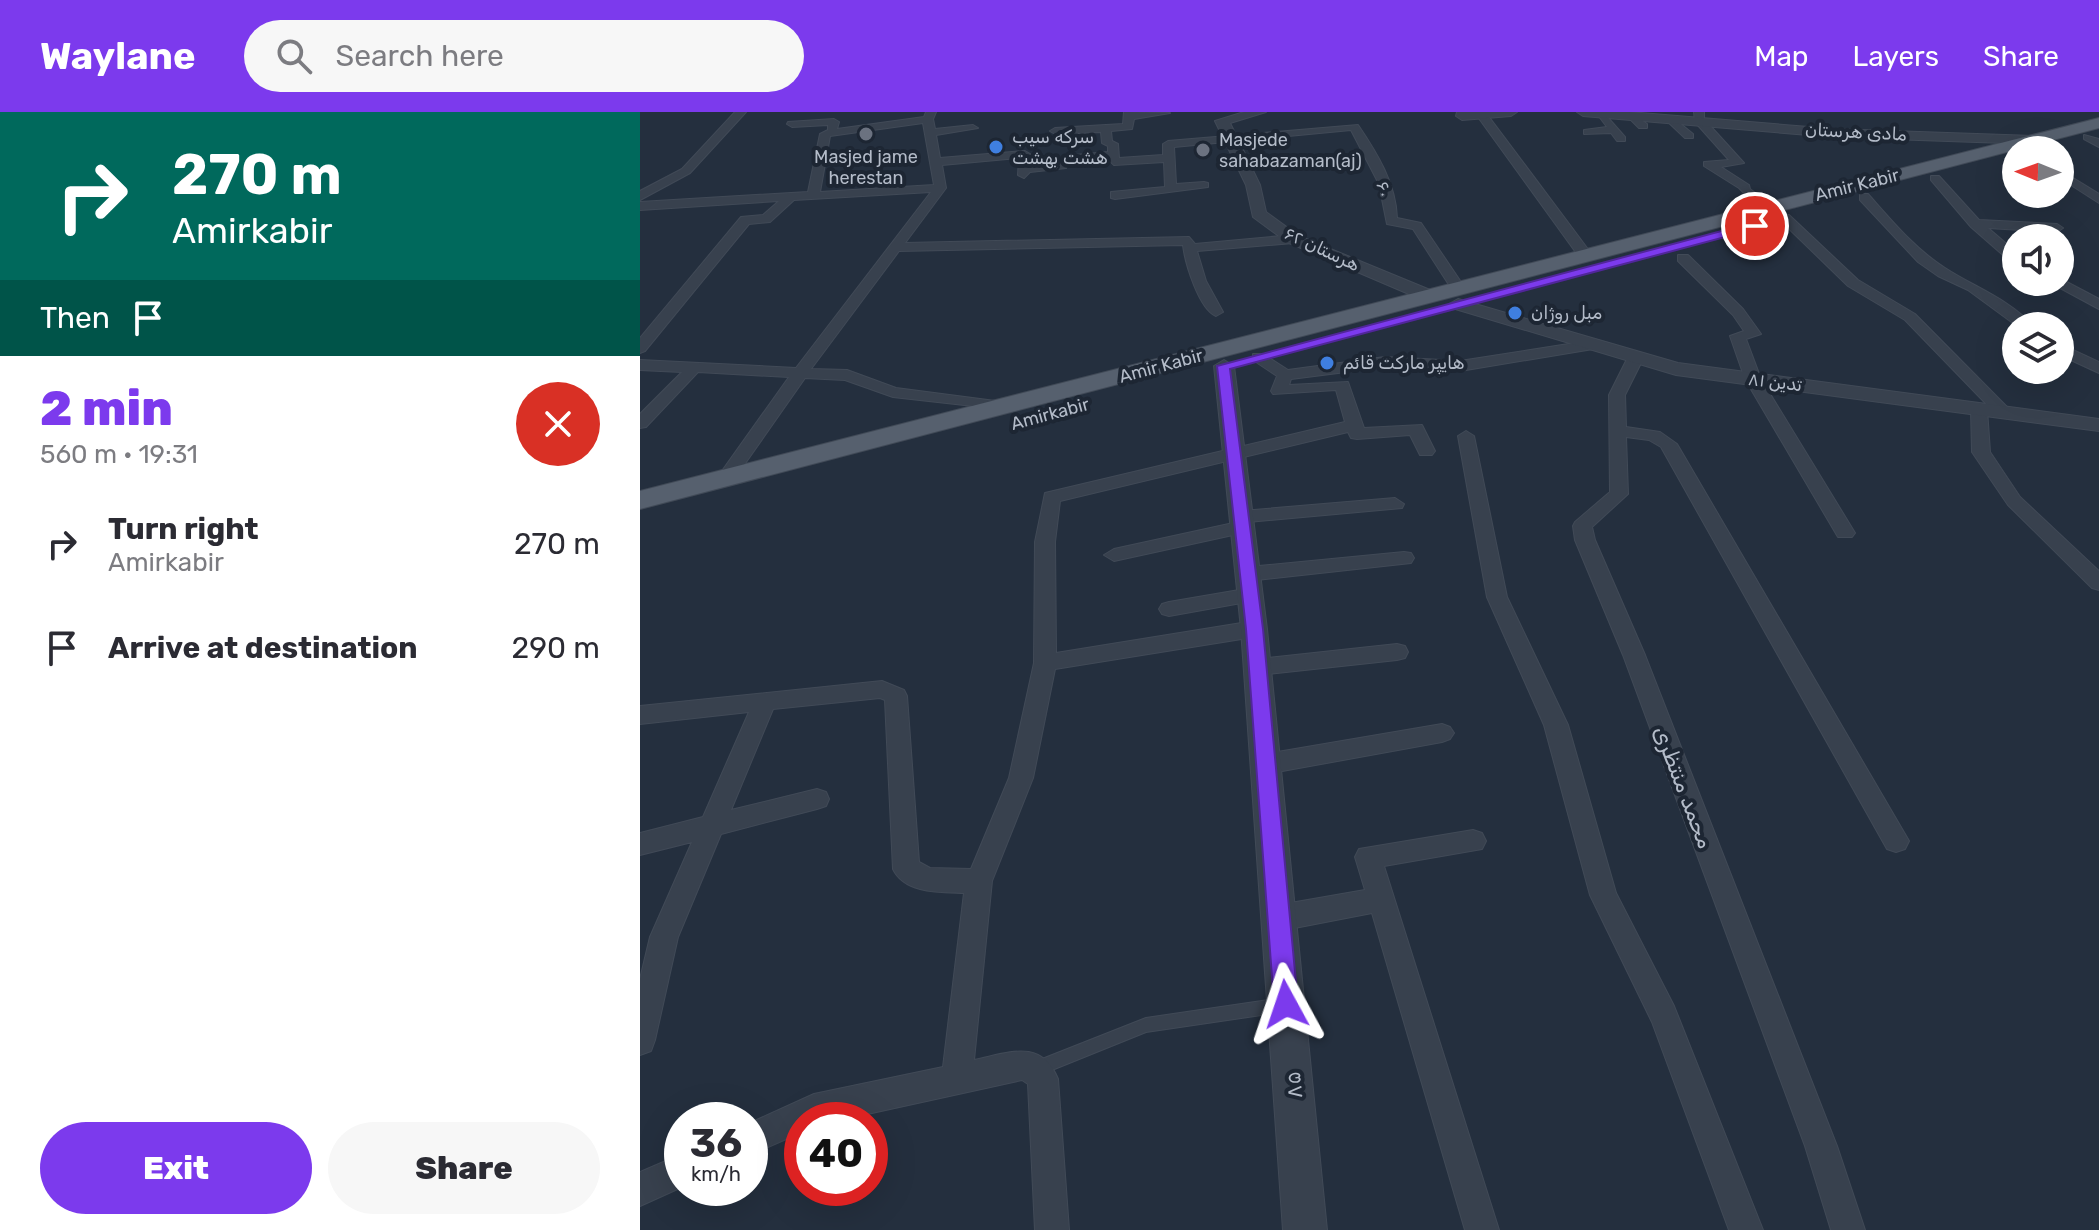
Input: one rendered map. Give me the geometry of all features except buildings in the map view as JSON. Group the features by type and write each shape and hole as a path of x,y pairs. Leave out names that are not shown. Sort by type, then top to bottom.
{"main road":[{"name":"Amir Kabir","path":"2074,139 2096,135"},
{"name":"Amir Kabir","path":"1089,395 1429,296 1458,296 1585,255 1776,213 2002,154"},
{"name":"Amirkabir","path":"640,522 1089,395 1258,357 1458,296 1776,213 1864,197 1935,178 1962,164 2002,158"},
{"path":"640,500 1003,407 1048,406"}],"street":[{"path":"640,196 686,171 741,112"},
{"path":"795,112 830,112"},
{"path":"1230,137 1222,121 1260,112"},
{"path":"1463,112 1462,116 1511,112"},
{"name":"مادی هرستان","path":"1583,112 1638,122 1699,116 1833,133 2002,143"},
{"path":"1055,131 1128,127 1129,114 1165,113"},
{"path":"1482,115 1585,255"},
{"path":"1603,115 1621,139"},
{"path":"1699,116 1738,163 1708,164 1745,187 1744,190 1776,213 1853,283 1910,317 2003,412"},
{"path":"1671,119 1689,136"},
{"path":"726,478 800,373 940,188 930,121"},
{"path":"813,196 825,134 930,121 973,128"},
{"path":"792,124 834,122 830,134"},
{"name":"۶۰","path":"1169,158 1168,144 1354,127 1370,152 1386,190 1391,221 1417,226 1458,296"},
{"path":"1106,128 1107,143 1113,144 1113,158"},
{"path":"1588,132 1612,130"},
{"name":"هرستان ۶۲","path":"1230,137 1253,185 1259,214 1293,239 1429,296"},
{"path":"936,162 1025,154 1024,174 1062,166 1065,159 1169,158 1171,188"},
{"path":"1935,178 1975,224 2002,247"},
{"path":"2074,182 2099,199"},
{"path":"1115,195 1204,185"},
{"path":"640,206 940,188"},
{"path":"1864,197 1923,259 1943,273 1973,287 2007,312"},
{"path":"640,348 745,220 766,219 790,198"},
{"path":"1975,224 2002,225"},
{"path":"1189,248 1293,239"},
{"path":"898,247 1189,241 1199,281 1216,312"},
{"path":"1683,258 1738,312 1754,334 1737,336 1753,379 1845,533"},
{"path":"2074,292 2099,305"},
{"name":"تدین ۸۱","path":"1458,296 1594,345 1676,369 2099,425"},
{"path":"1258,357 1285,375 1385,362 1460,366 1594,345"},
{"path":"2074,356 2099,368"},
{"name":"محمد منتظری","path":"1636,357 1617,395 1619,494 1582,526 1585,540 1634,655 1821,1146 1848,1230"},
{"path":"640,365 847,375 893,392 1003,407"},
{"name":"۸۵","path":"1224,366 1258,667 1305,1230"},
{"path":"640,423 693,369"},
{"path":"1285,375 1279,391 1342,385 1357,434 1416,429 1426,451"},
{"path":"1979,409 1981,452 2014,501 2099,583"},
{"path":"957,1077 979,881 1021,778 1045,663 1045,542 1051,497 1234,456 1354,425"},
{"path":"1618,431 1654,436 1668,444 1896,841"},
{"path":"1466,436 1497,597 1556,725 1603,895 1664,1016 1746,1230"},
{"path":"1114,555 1242,522 1395,504"},
{"path":"1169,609 1249,584 1404,558"},
{"path":"1045,663 1254,629"},
{"path":"1258,667 1397,652"},
{"path":"640,715 882,689 896,696 906,869 928,880 979,881"},
{"path":"640,1040 664,937 765,702"},
{"path":"1266,764 1442,733"},
{"path":"640,844 817,799"},
{"path":"1473,841 1368,857 1482,1230"},
{"path":"1279,918 1381,899"},
{"path":"768,1131 814,1110 957,1077 1022,1065 1036,1069 1043,1079 1052,1230"},
{"path":"640,1189 664,1178"}],"lane":[{"path":"1036,1069 1146,1025 1286,1004"}],"place":[{"name":"Masjed jame herestan","path":"866,134"},
{"name":"سرکه سیب هشت بهشت","path":"996,147"},
{"name":"Masjede sahabazaman(aj)","path":"1203,150"},
{"name":"مبل روژان","path":"1515,313"},
{"name":"هایپر مارکت قائم","path":"1327,363"}],"route":[{"path":"1286,1004 1254,629 1224,366 1755,226"}]}
